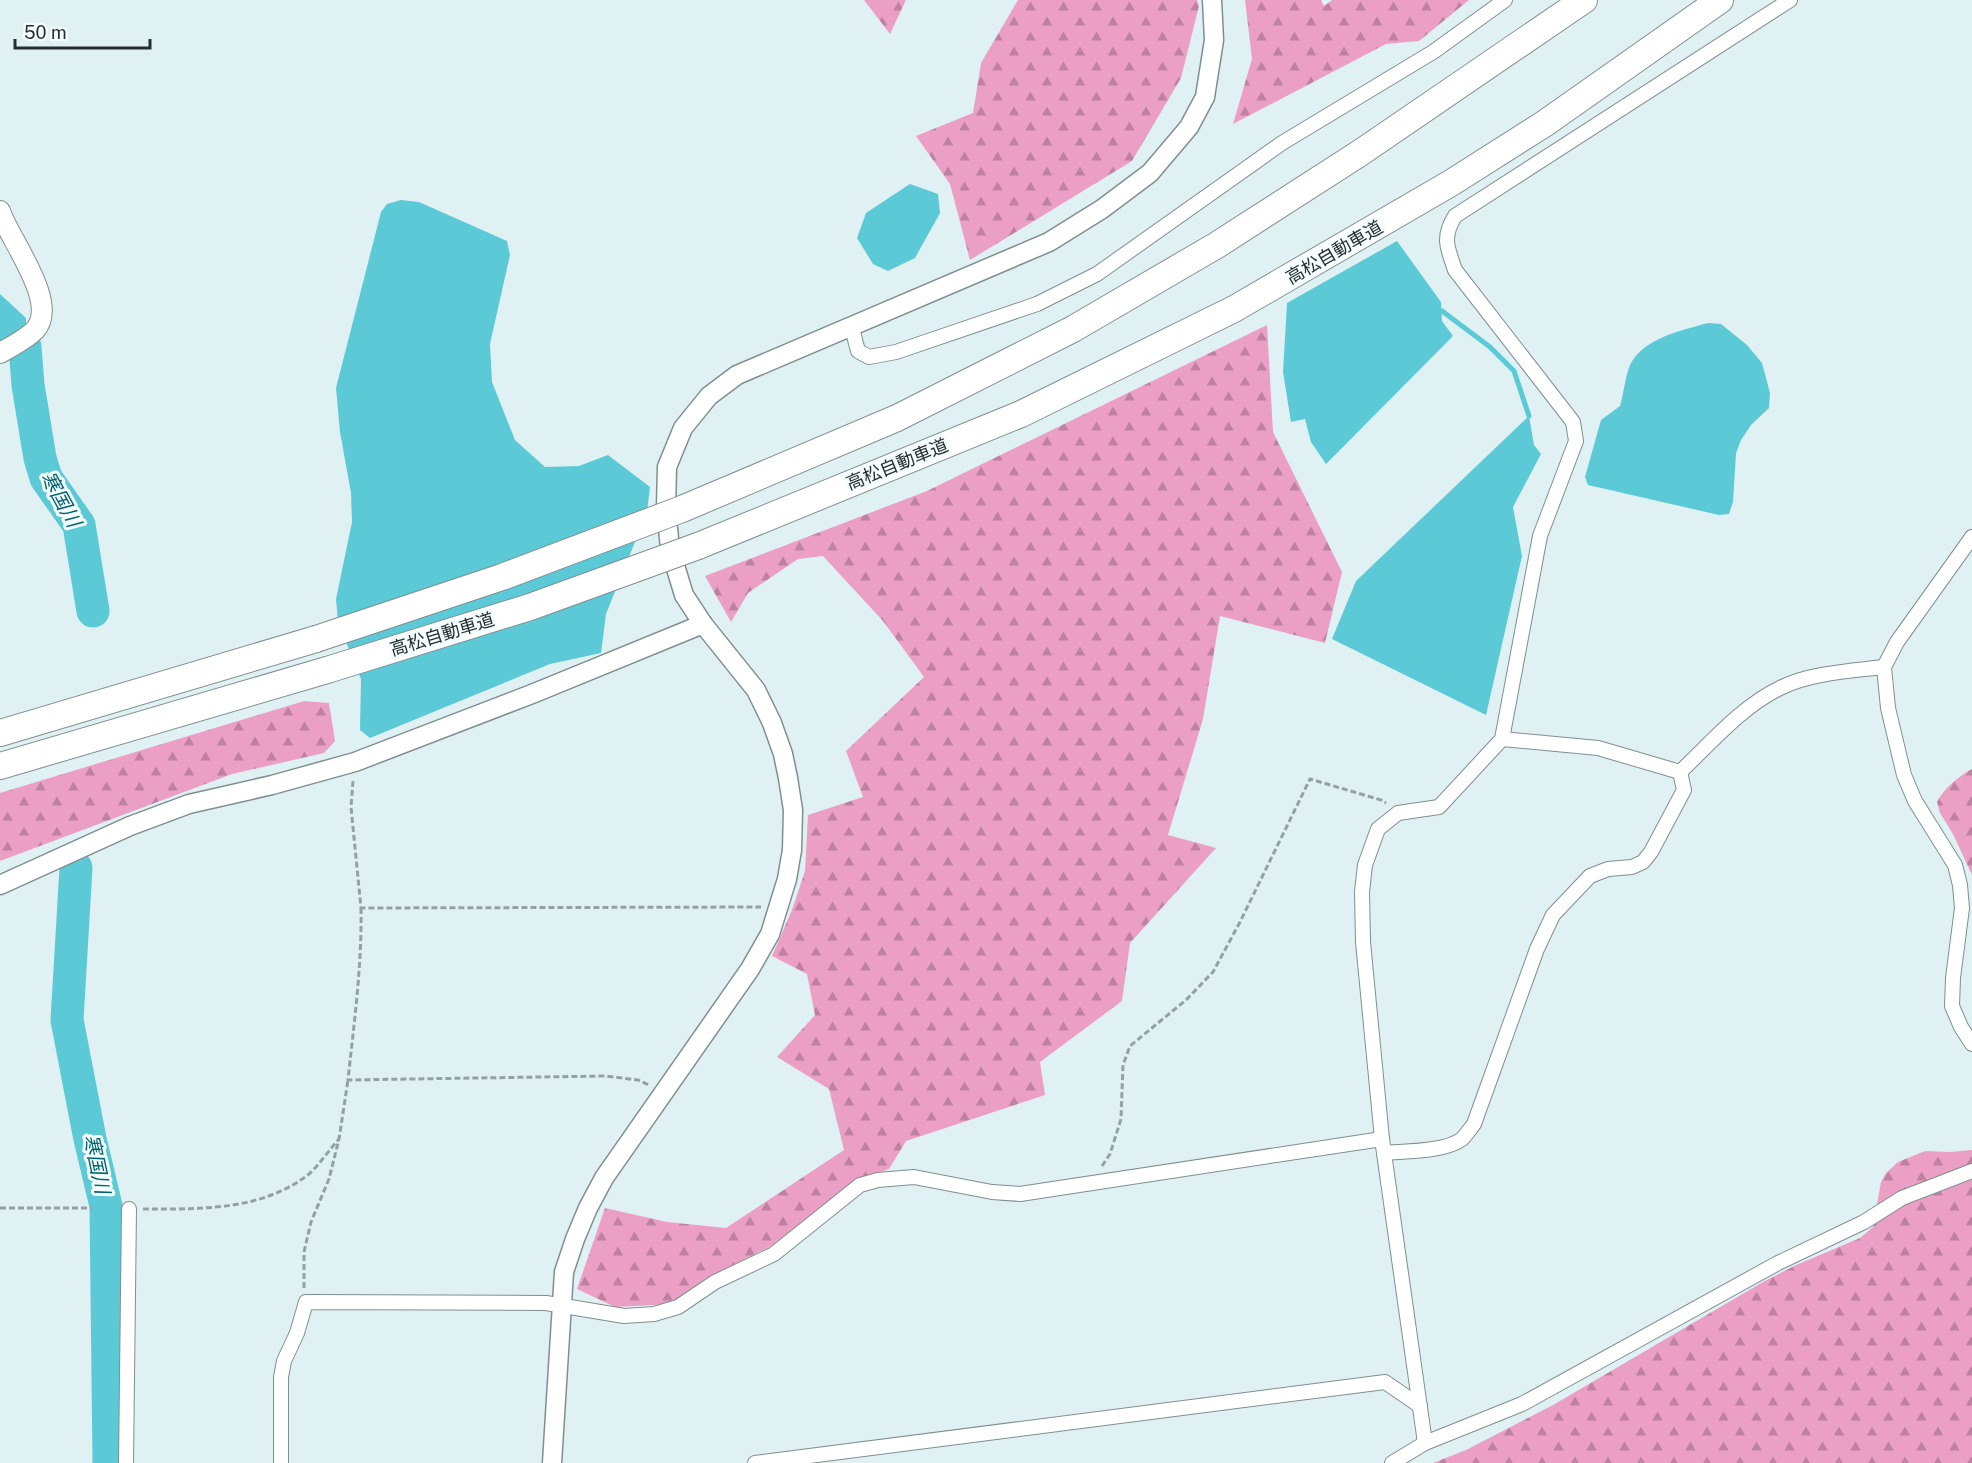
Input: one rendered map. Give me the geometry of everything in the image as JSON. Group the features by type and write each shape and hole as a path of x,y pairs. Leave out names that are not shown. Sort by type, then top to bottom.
{"highway":[{"name":"高松自動車道","path":"0,733 316,639 502,577 682,509 897,418 1072,329 1217,245 1360,153 1584,0"},
{"name":"高松自動車道","path":"2,765 327,670 530,607 698,546 1021,414 1234,309 1470,172 1544,124 1720,0"}],"main road":[{"path":"0,211 36,282 42,302 41,318 35,329 4,350"}],"street":[{"path":"552,1463 564,1272 575,1239 604,1178 750,969 770,934 787,879 792,850 793,810 783,754 772,723 756,690 703,624 684,595 670,549 666,507 667,467 683,428 709,396 737,375 1049,242 1102,209 1150,173 1189,127 1205,97 1214,40 1212,0"},
{"path":"852,327 858,351 869,357 897,352 1037,304 1097,274 1282,143 1433,52 1505,0"},
{"path":"1425,1443 1383,1146 1363,942 1362,892 1365,865 1378,829 1398,813 1439,807 1502,739 1540,536 1576,441 1573,422 1455,270 1446,244 1448,228 1455,216 1790,0"},
{"path":"1972,537 1898,642 1884,667 1888,708 1904,775 1915,801 1955,865 1960,885 1962,908 1953,978 1952,1006 1961,1027 1972,1044"},
{"path":"0,885 130,826 189,804 272,785 356,762 532,694 703,624"},
{"path":"1680,772 1750,706 1781,687 1825,675 1884,667"},
{"path":"1502,739 1598,748 1680,772"},
{"path":"281,1463 281,1377 284,1361 297,1334 306,1302 562,1304 624,1316 654,1314 678,1307 715,1282 774,1254 860,1185 878,1180 914,1177 992,1192 1020,1194 1383,1146 1432,1148 1451,1144 1463,1138 1474,1124 1530,968 1554,915 1590,876 1608,869 1632,867 1642,862 1651,852 1684,790 1680,772"},
{"path":"1392,1463 1425,1443 1522,1404 1778,1263 1864,1222 1902,1197 1972,1170"},
{"path":"126,1463 129,1209"},
{"path":"755,1463 1385,1382 1420,1406"}],"path":[{"path":"306,1302 304,1252 311,1222 329,1179 339,1138 359,980 361,908 351,807 356,762"},
{"path":"1089,1185 1110,1154 1121,1119 1123,1065 1130,1046 1186,1000 1212,972 1240,922 1310,779 1381,800 1398,813"},
{"path":"361,908 759,906 777,912"},
{"path":"348,1080 605,1076 638,1080 664,1092"},
{"path":"129,1209 198,1209 266,1198 289,1188 311,1172 339,1138"},
{"path":"0,1208 92,1209"}],"green space":[{"path":"864,0 906,0 890,34"},
{"path":"1018,0 1197,0 1199,6 1181,78 1132,161 970,260 950,184 916,136 973,113 981,63"},
{"path":"1245,0 1321,0 1324,6 1332,0 1469,0 1419,41 1386,44 1233,124 1252,59"},
{"path":"1267,325 1273,432 1342,572 1325,643 1220,616 1203,719 1168,835 1216,848 1130,943 1122,1001 1040,1062 1045,1095 906,1141 889,1169 853,1182 771,1246 705,1279 672,1304 615,1307 577,1289 605,1208 667,1222 726,1228 844,1150 829,1089 777,1057 815,1015 807,974 772,956 792,910 805,871 808,815 863,797 846,751 924,677 883,621 823,556 798,559 748,593 731,622 705,576 927,491"},
{"path":"304,701 329,703 335,741 324,753 232,774 0,861 0,793"},
{"path":"1972,769 1972,875 1953,834 1940,813 1937,802 1952,783"},
{"path":"1972,1150 1972,1463 1433,1463 1466,1450 1553,1405 1763,1282 1860,1238 1873,1227 1881,1182 1886,1173 1898,1162 1925,1151"}],"water":[{"path":"910,184 938,194 940,213 915,258 888,271 873,264 857,238 866,213"},
{"path":"401,200 419,202 507,241 510,255 490,344 492,382 515,440 545,467 579,466 608,455 650,487 647,512 606,614 601,653 550,664 370,738 360,730 361,679 338,622 336,599 352,522 351,493 340,432 336,388 381,212 387,204"},
{"path":"1397,241 1441,302 1442,321 1453,336 1326,464 1311,442 1305,419 1291,422 1283,372 1287,303"},
{"path":"0,294 26,318 26,330 0,348"},
{"path":"1708,323 1721,324 1747,345 1762,363 1770,393 1769,408 1751,425 1736,453 1733,502 1729,514 1719,515 1588,485 1585,477 1601,420 1620,406 1628,370 1636,356 1644,348 1664,336"},
{"path":"1529,416 1534,445 1541,454 1513,507 1522,556 1486,715 1332,639 1356,581"}],"waterway":[{"path":"1442,311 1490,347 1514,371 1529,416"},
{"name":"寒国川","path":"3,323 25,347 28,385 40,458 46,478 79,525 93,611"},
{"name":"寒国川","path":"76,868 67,1020 90,1139 106,1206 109,1463"}]}
